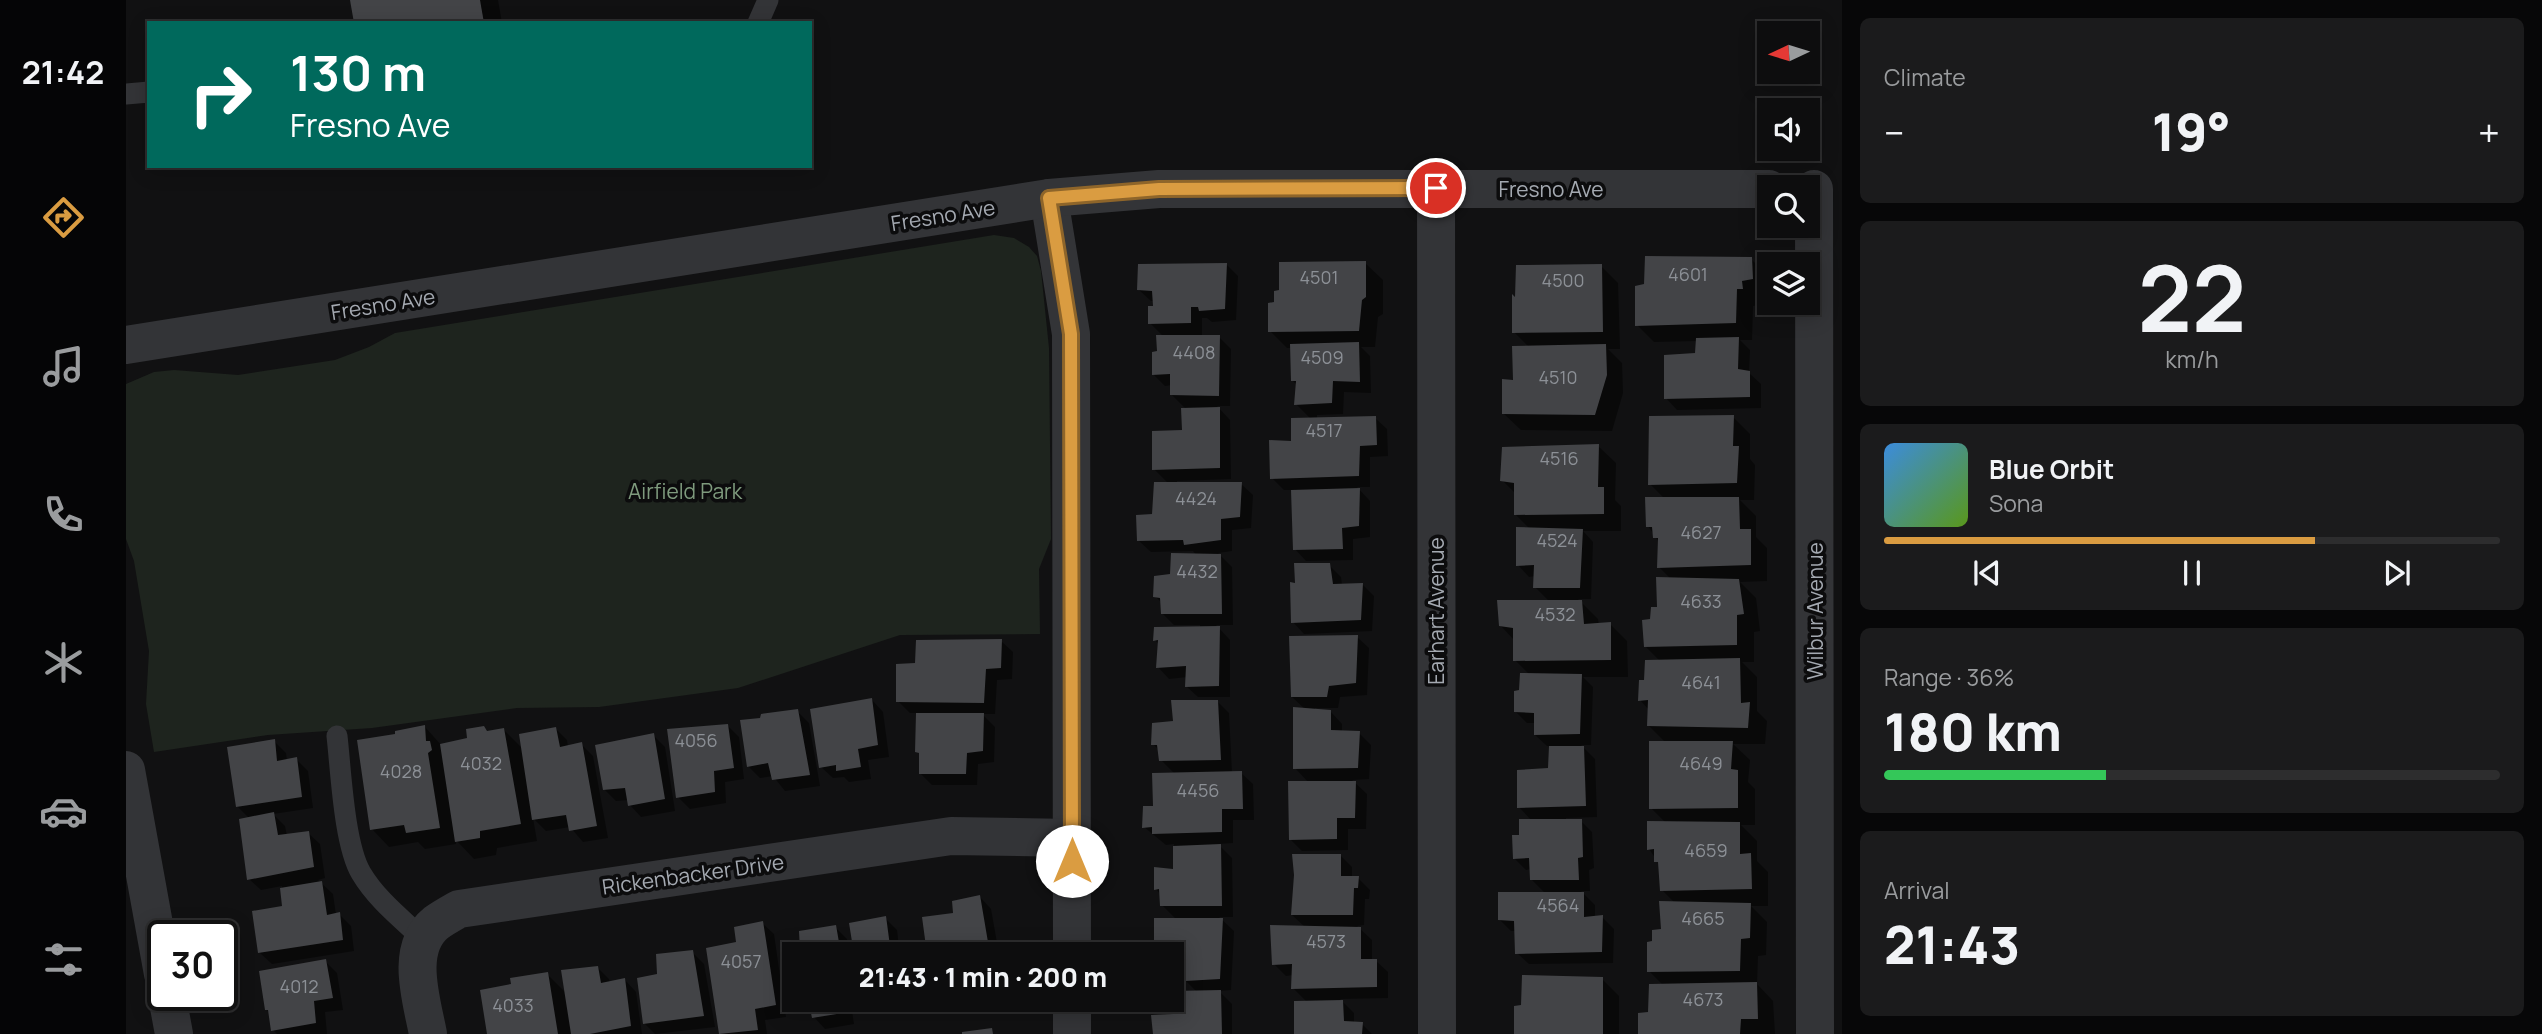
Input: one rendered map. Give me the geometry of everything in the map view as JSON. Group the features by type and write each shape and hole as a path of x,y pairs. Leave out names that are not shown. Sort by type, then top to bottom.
{"street":[{"name":"Earhart Avenue","path":"1436,188 1437,1034"},
{"name":"Fresno Ave","path":"126,345 1049,198 1159,189 1757,189"},
{"name":"Wilbur Avenue","path":"1815,1034 1821,189"},
{"path":"1049,198 1071,334 1072,942"},
{"path":"126,769 153,920"},
{"name":"Rickenbacker Drive","path":"424,940 433,925 459,909 951,836 1072,838"},
{"path":"424,940 418,950 418,984 428,1034"},
{"path":"170,1011 174,1034"},
{"path":"1072,1012 1072,1034"}],"lane":[{"path":"759,21 768,0"},
{"path":"126,93 147,92"},
{"path":"337,736 351,844 360,872 381,900 424,940"}],"green space":[{"name":"Airfield Park","path":"994,235 1014,238 1029,247 1037,256 1041,271 1049,348 1051,539 1039,569 1040,634 900,635 738,688 599,707 517,708 372,728 268,735 154,752 146,704 149,651 134,561 126,539 126,384 154,372 174,370 238,375 335,360 395,333"}],"building":[{"path":"350,0 480,0 484,21 354,21"},
{"path":"1645,256 1752,257 1753,279 1742,281 1743,289 1737,289 1736,323 1635,326 1635,286 1644,284"},
{"path":"1366,261 1366,297 1362,300 1359,331 1268,332 1268,303 1274,302 1274,291 1279,290 1279,262"},
{"path":"1227,263 1225,309 1199,311 1198,307 1191,307 1191,323 1148,324 1148,306 1153,306 1152,291 1137,290 1138,264"},
{"path":"1602,264 1603,332 1512,333 1512,294 1515,297 1516,265"},
{"path":"1156,335 1220,335 1219,396 1170,395 1170,374 1152,375 1152,352 1157,351"},
{"path":"1739,337 1738,369 1750,371 1750,397 1664,399 1664,355 1695,353 1696,338"},
{"path":"1359,342 1360,382 1333,381 1332,403 1294,405 1296,381 1291,381 1290,344"},
{"path":"1606,344 1607,375 1595,415 1502,414 1502,379 1513,380 1512,346"},
{"path":"1220,407 1220,468 1152,470 1152,431 1182,430 1181,408"},
{"path":"1734,415 1733,446 1739,446 1737,483 1648,485 1649,416"},
{"path":"1376,416 1377,445 1360,446 1359,476 1270,479 1269,440 1291,441 1291,418"},
{"path":"1599,444 1598,487 1604,487 1604,514 1514,515 1514,483 1500,481 1502,447"},
{"path":"1154,482 1242,482 1240,517 1221,519 1221,540 1184,545 1183,540 1137,541 1136,515 1152,514"},
{"path":"1360,488 1359,526 1342,528 1343,549 1293,550 1291,490"},
{"path":"1645,497 1739,497 1740,529 1751,529 1751,565 1657,568 1658,538 1653,538 1652,527 1646,527"},
{"path":"1516,527 1583,529 1580,588 1533,588 1534,565 1516,566"},
{"path":"1171,553 1221,554 1222,614 1161,614 1160,598 1153,597 1154,576 1170,574"},
{"path":"1294,563 1330,563 1333,584 1363,583 1361,620 1291,623 1290,582 1295,583"},
{"path":"1656,577 1739,579 1744,614 1737,615 1737,645 1644,647 1642,620 1650,619 1651,607 1657,607"},
{"path":"1497,600 1582,600 1584,624 1611,622 1611,660 1513,661 1513,628 1499,626"},
{"path":"1220,626 1219,686 1185,687 1186,666 1156,668 1158,640 1153,641 1154,627"},
{"path":"1358,635 1356,683 1329,686 1327,697 1291,697 1289,636"},
{"path":"1002,639 1001,668 986,669 984,703 896,702 896,664 915,663 916,640"},
{"path":"1740,658 1741,703 1750,702 1748,728 1647,726 1648,700 1638,701 1639,680 1644,680 1645,660"},
{"path":"1520,673 1582,674 1580,734 1534,735 1534,713 1514,712 1514,691 1519,690"},
{"path":"872,698 878,745 858,749 861,767 836,771 836,765 819,768 810,709"},
{"path":"1171,700 1218,700 1221,760 1159,761 1157,745 1151,745 1152,723 1173,721"},
{"path":"1293,707 1331,710 1331,730 1360,731 1358,768 1293,769"},
{"path":"798,709 810,775 772,780 768,763 747,767 740,720"},
{"path":"916,713 984,713 983,751 967,753 966,774 919,774 919,753 915,752"},
{"path":"728,724 734,768 714,771 715,792 676,798 667,729"},
{"path":"425,725 426,741 430,741 432,750 428,753 440,828 406,833 404,825 370,830 357,740 395,734 395,731"},
{"path":"484,726 487,731 504,728 521,824 480,831 480,838 455,842 440,744 467,738 466,729"},
{"path":"556,727 560,747 582,742 597,826 569,831 566,815 532,820 519,734"},
{"path":"654,733 665,799 628,806 625,788 603,790 595,745"},
{"path":"275,739 277,761 297,757 302,797 236,807 227,747"},
{"path":"1649,741 1733,741 1731,769 1738,770 1738,808 1649,809"},
{"path":"1549,746 1584,746 1586,806 1517,808 1517,770 1548,768"},
{"path":"1242,771 1243,809 1222,809 1222,832 1152,834 1152,827 1142,828 1143,806 1153,806 1152,773"},
{"path":"1288,781 1356,781 1355,818 1337,818 1337,839 1289,840"},
{"path":"274,812 278,835 309,831 314,867 247,880 239,819"},
{"path":"1519,819 1582,819 1583,857 1578,858 1579,880 1530,880 1529,858 1513,859 1512,835 1519,835"},
{"path":"1647,821 1740,822 1740,854 1751,853 1752,889 1660,891 1658,862 1654,862 1654,849 1647,850"},
{"path":"1221,844 1222,906 1160,906 1159,889 1154,890 1154,867 1173,869 1173,846"},
{"path":"1292,854 1341,854 1341,876 1359,876 1358,888 1354,888 1353,915 1291,915 1294,875"},
{"path":"322,881 327,915 340,912 343,940 258,953 252,911 282,906 280,888"},
{"path":"1498,892 1584,892 1584,917 1603,915 1602,952 1515,954 1514,921 1498,920"},
{"path":"980,895 988,942 925,942 922,917 953,913 952,901"},
{"path":"1659,901 1751,903 1750,938 1741,939 1740,971 1647,972 1647,942 1652,941 1652,930 1661,929"},
{"path":"886,916 889,942 852,942 849,923"},
{"path":"1154,918 1223,918 1220,979 1185,981 1184,942 1154,942"},
{"path":"763,921 776,1005 755,1009 758,1030 719,1034 706,948 736,942 734,927"},
{"path":"836,925 839,942 800,942 799,931"},
{"path":"1270,925 1361,927 1361,959 1377,959 1377,987 1291,989 1292,964 1272,965"},
{"path":"693,950 704,1016 643,1024 637,978 657,974 656,954"},
{"path":"326,959 333,998 314,1001 316,1023 271,1031 259,971"},
{"path":"598,966 601,983 625,978 631,1026 590,1034 571,1034 561,970"},
{"path":"548,972 558,1034 487,1034 480,990 511,984 510,978"},
{"path":"1522,975 1603,977 1603,1034 1514,1034 1514,1006 1521,1005"},
{"path":"1757,982 1758,1019 1741,1019 1740,1034 1638,1034 1638,1013 1648,1012 1649,984"},
{"path":"1221,990 1222,1034 1153,1034 1151,1015 1184,1012 1184,991"},
{"path":"1343,1000 1344,1021 1363,1022 1362,1034 1294,1034 1294,1001"},
{"path":"811,1012 843,1012 843,1013 812,1018"},
{"path":"992,1028 993,1034 962,1034 962,1032"}],"route":[{"path":"1072,861 1071,334 1049,198 1159,189 1436,188"}]}
